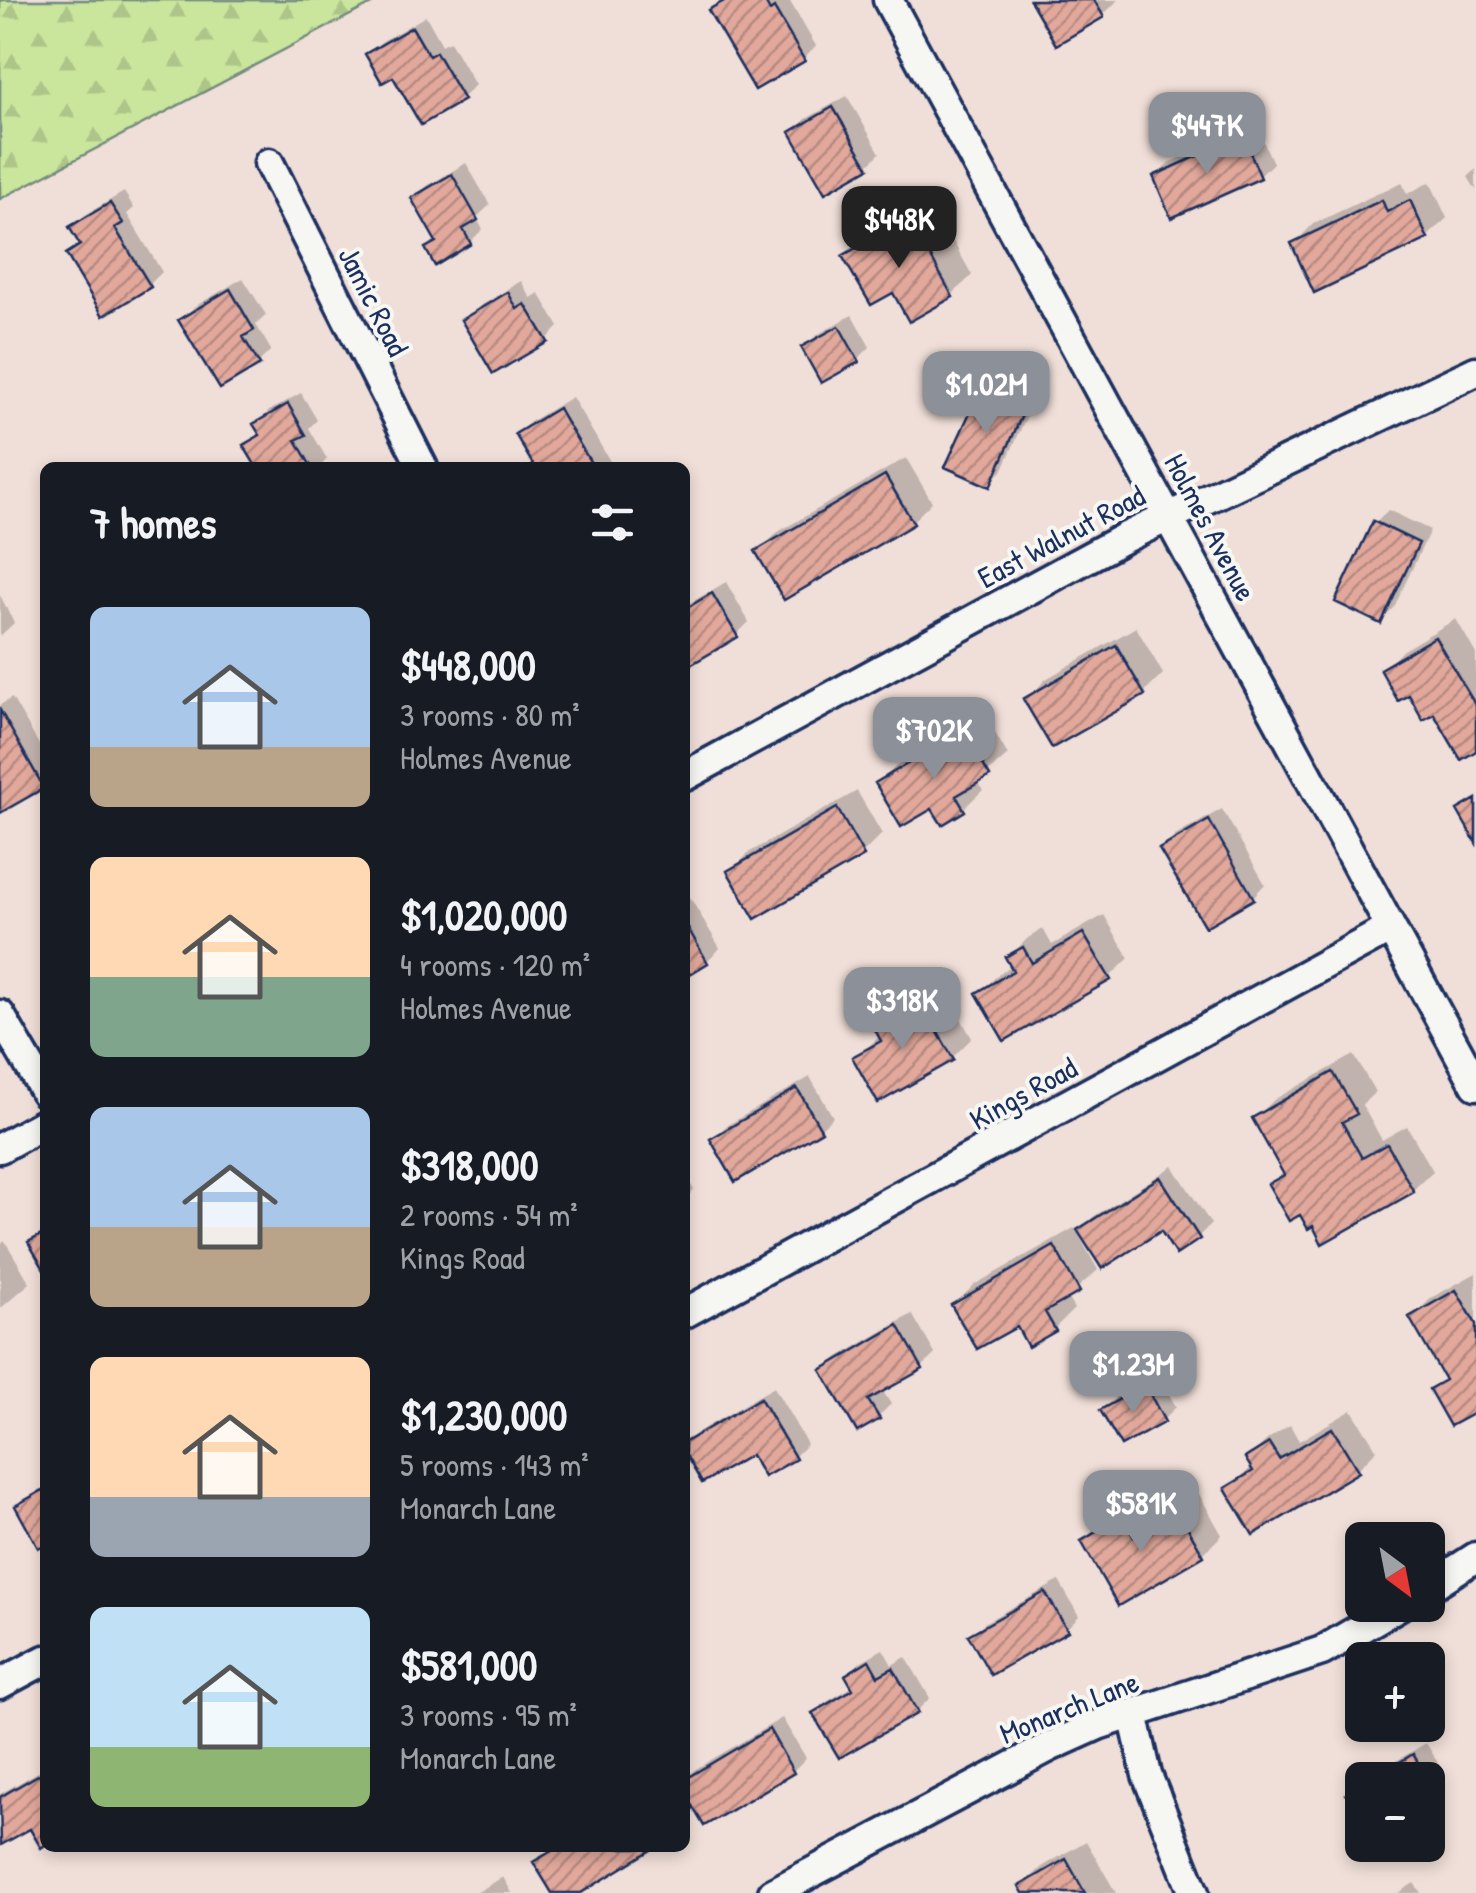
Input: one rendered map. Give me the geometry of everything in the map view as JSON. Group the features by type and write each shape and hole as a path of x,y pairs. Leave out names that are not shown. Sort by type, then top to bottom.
{"street":[{"name":"Holmes Avenue","path":"888,0 1476,1086"},
{"name":"Jamic Road","path":"269,163 420,462"},
{"name":"East Walnut Road","path":"690,773 1168,516 1476,371"},
{"name":"Kings Road","path":"690,1310 1390,928"},
{"path":"0,1015 40,1083"},
{"path":"0,1148 40,1127"},
{"path":"1445,1577 1476,1557"},
{"name":"Monarch Lane","path":"773,1893 991,1775 1065,1740 1322,1651 1371,1622"},
{"path":"0,1684 40,1663"},
{"path":"1133,1714 1147,1775 1194,1893"}],"green space":[{"path":"0,0 379,0 0,199"}],"building":[{"path":"726,0 764,0 770,11 774,8 805,61 755,90 708,10"},
{"path":"1030,0 1094,0 1104,17 1056,45"},
{"path":"412,27 429,56 436,52 464,100 421,125 393,77 382,83 365,54"},
{"path":"833,107 869,168 825,193 790,132"},
{"path":"1243,136 1261,178 1171,218 1153,176"},
{"path":"452,174 478,220 463,229 471,244 435,266 425,248 436,242 411,198"},
{"path":"1382,200 1387,212 1410,200 1428,239 1314,293 1291,243"},
{"path":"110,203 123,223 115,228 151,287 103,316 66,254 80,245 69,227"},
{"path":"909,218 953,297 909,322 893,293 871,305 842,256"},
{"path":"230,289 254,330 243,337 260,365 220,389 178,320"},
{"path":"508,292 517,309 525,304 548,342 493,374 461,320"},
{"path":"839,326 859,362 821,383 801,347"},
{"path":"983,384 1027,404 990,487 945,467"},
{"path":"288,404 306,435 296,440 309,462 253,462 243,445 260,435 253,424"},
{"path":"558,408 590,462 531,462 515,434"},
{"path":"885,475 914,524 784,600 755,551"},
{"path":"1373,521 1419,543 1381,624 1335,602"},
{"path":"712,593 738,637 690,665 690,606"},
{"path":"1435,637 1476,706 1476,751 1461,760 1434,714 1423,720 1409,695 1398,701 1380,669"},
{"path":"1116,645 1145,695 1052,748 1023,699"},
{"path":"0,710 40,781 40,790 0,813"},
{"path":"963,731 990,776 956,796 965,811 942,825 932,809 901,827 875,783"},
{"path":"1476,799 1476,843 1457,810"},
{"path":"837,808 864,856 755,919 727,871"},
{"path":"1209,820 1254,899 1205,927 1159,849"},
{"path":"690,932 708,963 690,974"},
{"path":"1083,933 1111,980 1004,1041 976,993 1013,971 1005,957 1023,947 1032,963"},
{"path":"918,998 954,1060 878,1103 852,1057 881,1041 872,1024"},
{"path":"1333,1072 1357,1114 1342,1122 1362,1158 1387,1144 1414,1192 1322,1244 1313,1226 1308,1229 1300,1215 1289,1221 1268,1184 1284,1175 1252,1118"},
{"path":"797,1088 822,1131 735,1182 710,1139"},
{"path":"1160,1177 1200,1239 1176,1255 1161,1231 1102,1269 1077,1230"},
{"path":"40,1236 40,1262 28,1242"},
{"path":"1054,1246 1080,1292 1045,1312 1056,1331 1028,1347 1017,1327 977,1349 951,1305"},
{"path":"1456,1290 1476,1324 1476,1412 1450,1426 1429,1389 1445,1380 1409,1317"},
{"path":"898,1325 923,1369 868,1400 880,1419 857,1432 821,1370"},
{"path":"1145,1385 1165,1422 1121,1446 1100,1410"},
{"path":"760,1398 796,1459 764,1477 751,1455 702,1483 690,1463 690,1439"},
{"path":"1332,1428 1359,1472 1253,1535 1225,1488 1253,1471 1245,1458 1269,1443 1279,1459"},
{"path":"40,1492 40,1547 38,1548 15,1506"},
{"path":"1178,1511 1204,1556 1118,1606 1081,1541 1122,1517 1134,1537"},
{"path":"1045,1592 1068,1631 991,1675 968,1635"},
{"path":"869,1660 878,1676 893,1668 918,1713 839,1758 812,1713 853,1689 845,1675"},
{"path":"769,1729 794,1773 704,1826 690,1802 690,1776"},
{"path":"1413,1754 1418,1762 1400,1762"},
{"path":"40,1774 40,1846 30,1829 1,1845 0,1797"},
{"path":"550,1852 648,1852 581,1893 552,1893 533,1862"},
{"path":"1066,1859 1085,1893 1023,1893 1019,1886"}]}
